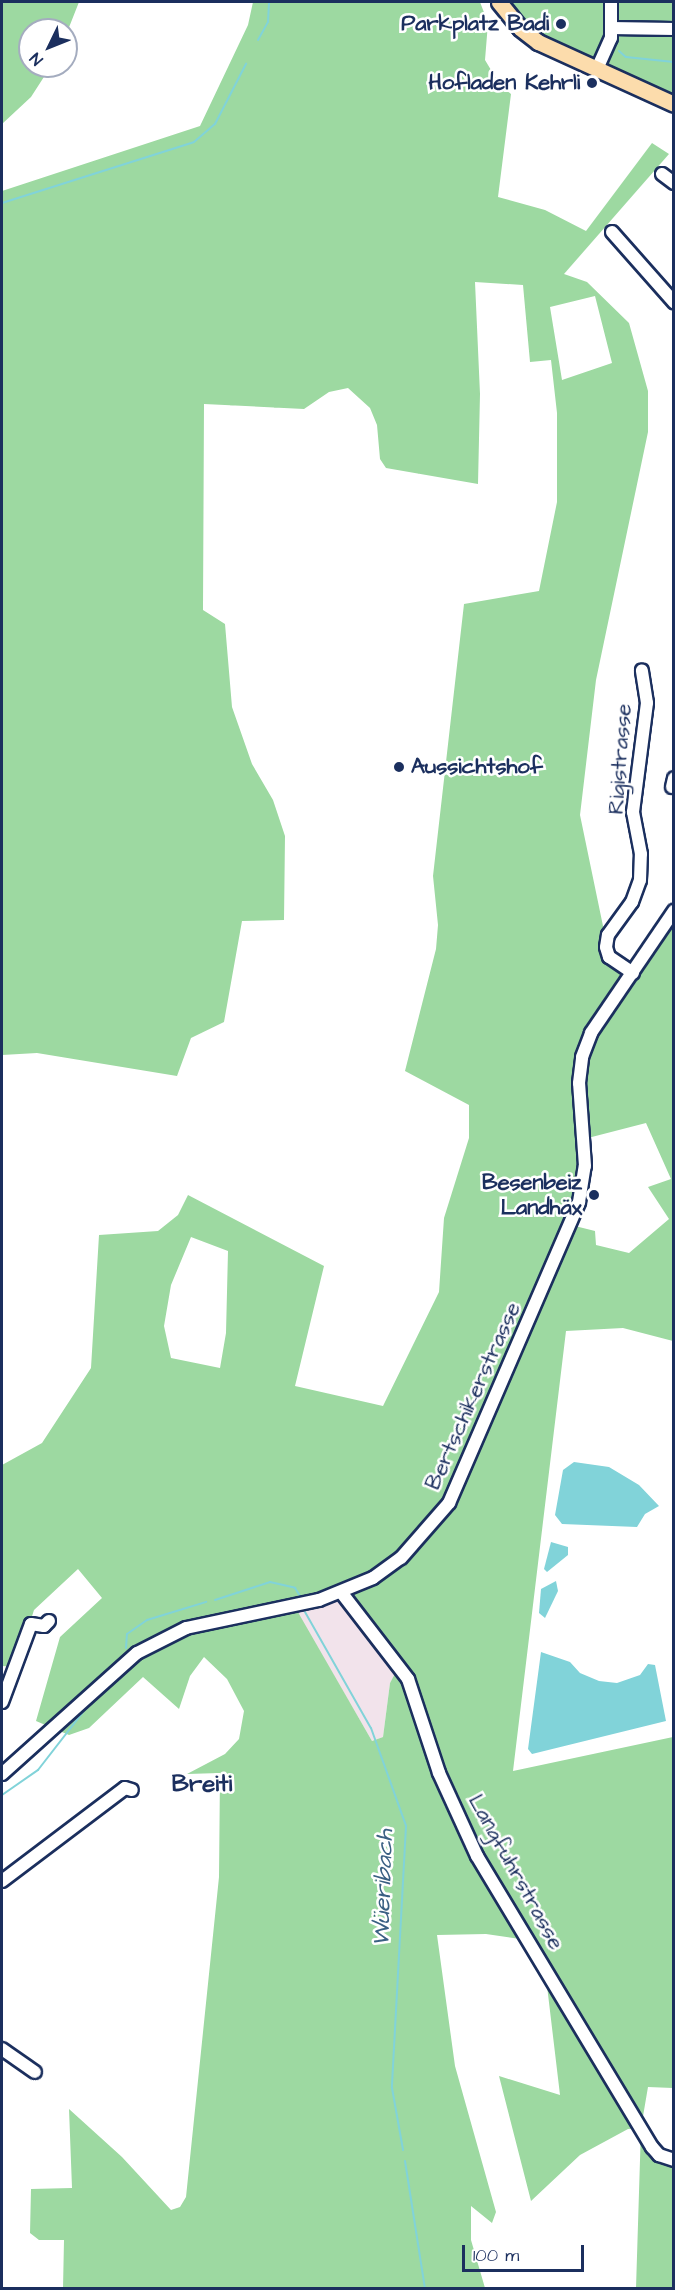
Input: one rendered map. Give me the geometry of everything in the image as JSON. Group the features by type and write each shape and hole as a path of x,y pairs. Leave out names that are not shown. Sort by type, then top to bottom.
{"main road":[{"path":"499,2 520,28 538,42 674,104"}],"street":[{"path":"597,69 611,38 611,2"},
{"path":"611,28 674,28"},
{"path":"662,174 674,183"},
{"path":"612,232 674,302"},
{"name":"Rigistrasse","path":"633,973 609,957 606,947 608,935 632,902 640,880 641,854 633,812 647,703 642,670"},
{"name":"Bertschikerstrasse","path":"2,1774 112,1672 164,1638 213,1621 294,1607 341,1592 373,1578 401,1558 449,1503 467,1469 579,1202 585,1166 579,1083 582,1057 606,1008 633,973 674,911"},
{"name":"Langfuhrstrasse","path":"341,1592 408,1679 438,1773 477,1856 652,2147 659,2155 674,2160"},
{"path":"2,1702 30,1624 44,1626 49,1621"},
{"path":"2,1881 116,1794 125,1788 132,1790"},
{"path":"2,2049 35,2072"}],"shaded area":[{"path":"341,1592 399,1667 390,1683 383,1737 372,1741 294,1607"}],"green space":[{"path":"2,2 79,2 73,18 18,18 18,78 43,78 31,97 2,124"},
{"path":"253,2 480,2 488,23 485,60 500,85 511,94 498,197 545,210 586,231 652,143 669,154 564,274 587,282 629,323 648,391 648,432 596,680 580,815 603,926 608,935 606,947 633,972 673,905 673,1341 623,1328 566,1331 513,1771 673,1737 673,2088 648,2087 641,2128 628,2129 580,2155 531,2201 499,2076 560,2095 545,1969 527,1940 486,1934 437,1935 455,2066 496,2212 492,2223 471,2206 471,2240 485,2288 63,2288 64,2240 39,2240 30,2233 31,2189 72,2188 69,2109 122,2157 171,2210 180,2207 186,2197 219,1877 220,1773 187,1774 225,1754 239,1739 244,1711 227,1679 204,1657 190,1676 179,1709 143,1677 89,1728 69,1735 36,1721 60,1637 102,1598 78,1569 34,1610 16,1667 2,1666 2,1465 42,1443 91,1368 99,1235 158,1231 178,1215 188,1195 324,1266 295,1386 383,1406 439,1292 444,1218 469,1138 469,1105 405,1071 436,949 438,925 433,876 464,604 539,591 557,502 557,413 551,360 530,362 523,285 475,282 480,394 478,484 386,468 380,459 377,425 370,408 348,388 329,392 304,409 204,404 203,610 225,624 232,707 252,764 273,800 285,836 284,920 242,921 224,1022 191,1038 177,1076 37,1053 2,1055 2,191 200,126 248,25","holes":["595,296 612,363 562,380 550,307","646,1123 671,1179 648,1187 669,1219 629,1253 596,1245 595,1231 571,1225 584,1139","191,1237 228,1251 226,1333 220,1368 171,1358 164,1326 171,1285","341,1593 399,1666 390,1683 383,1737 372,1741 295,1607"]},
{"path":"499,2 673,2 673,95 600,63 559,52"},
{"path":"641,2128 652,2147 673,2160 673,2288 636,2288"}],"water":[{"path":"574,1462 609,1467 639,1485 659,1506 645,1514 637,1527 562,1524 555,1515 563,1470"},
{"path":"551,1542 568,1547 568,1555 547,1572 544,1569"},
{"path":"556,1581 558,1591 545,1618 539,1613 541,1589"},
{"path":"541,1652 570,1662 580,1673 599,1681 617,1683 640,1675 648,1664 655,1665 666,1721 532,1754 528,1749"}],"waterway":[{"path":"258,40 268,22 269,2"},
{"path":"619,51 626,57 674,62"},
{"path":"2,203 194,142 215,124 246,64"},
{"name":"Wüeribach","path":"215,1600 270,1582 295,1588 300,1596"},
{"name":"Wüeribach","path":"126,1648 127,1634 147,1620 206,1602"},
{"name":"Wüeribach","path":"305,1612 371,1728 406,1826 392,2088 403,2150"},
{"name":"Wüeribach","path":"2,1795 38,1770 90,1703"},
{"name":"Wüeribach","path":"405,2161 425,2288"}],"place":[{"name":"Parkplatz Badi","path":"561,24"},
{"name":"Hofladen Kehrli","path":"592,83"},
{"name":"Aussichtshof","path":"399,767"},
{"name":"Besenbeiz Landhäx","path":"594,1195"}],"district":[{"name":"Breiti","path":"202,1785"}]}
